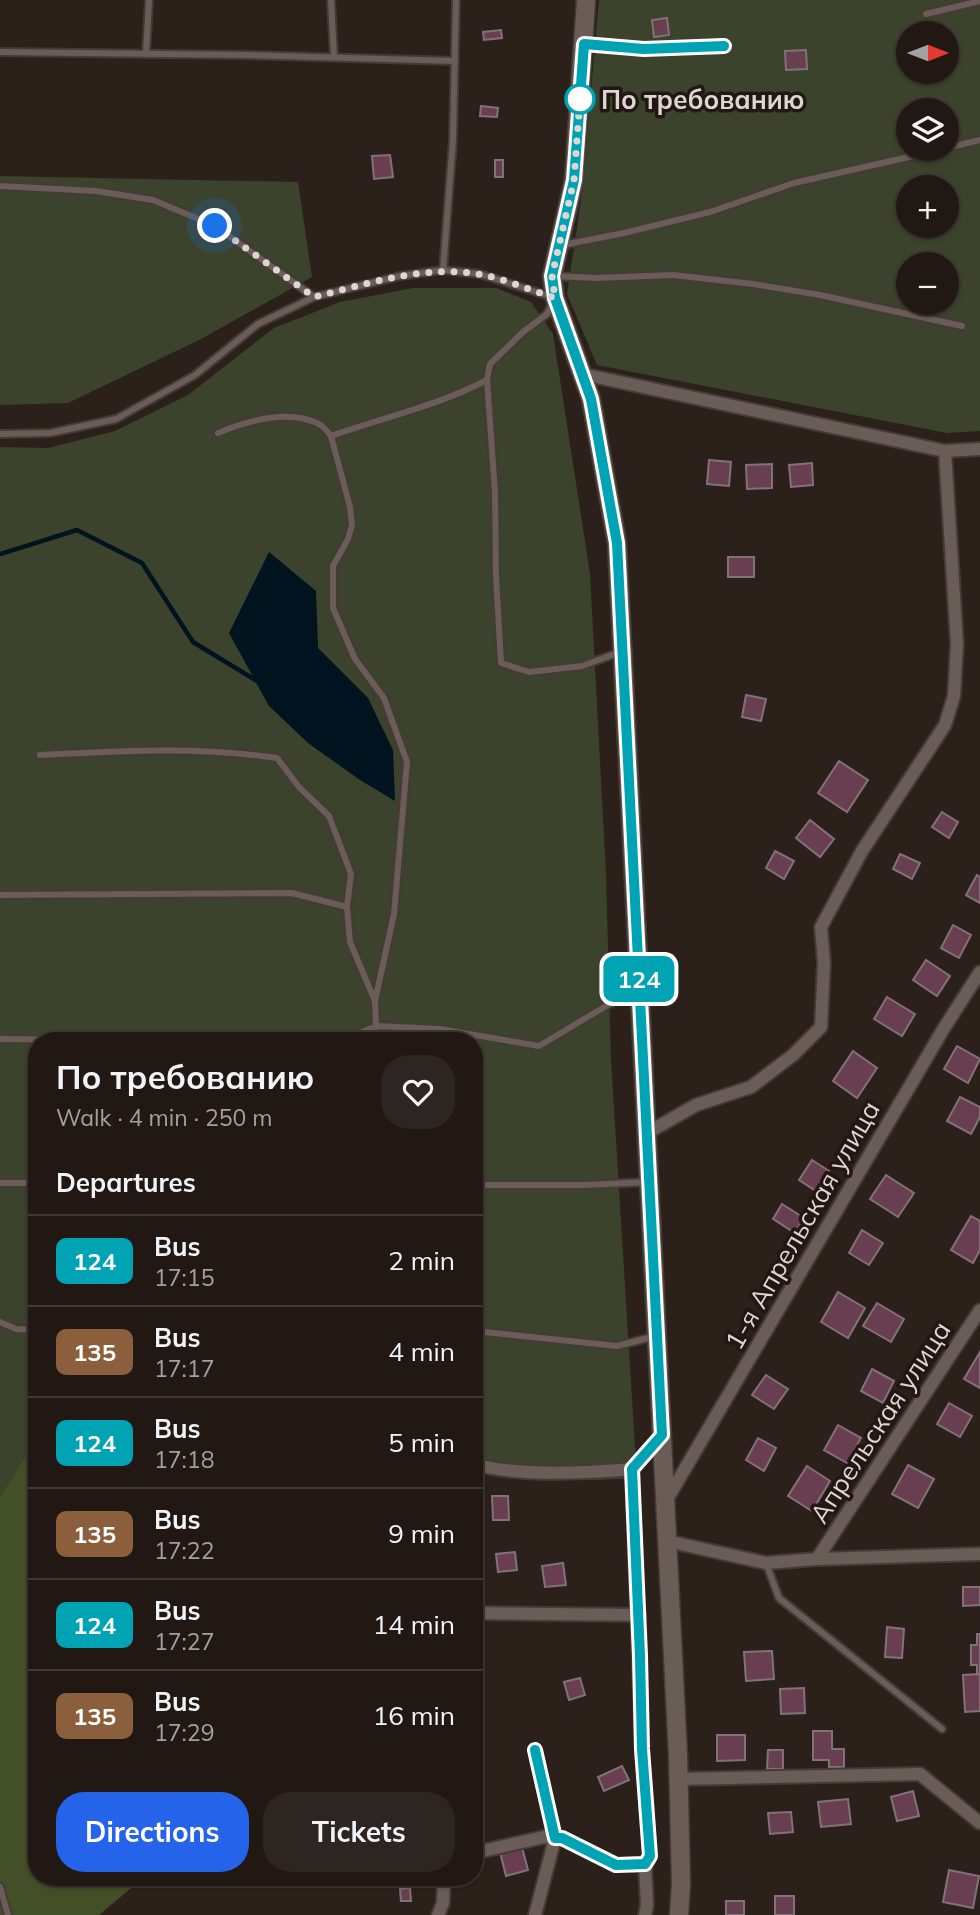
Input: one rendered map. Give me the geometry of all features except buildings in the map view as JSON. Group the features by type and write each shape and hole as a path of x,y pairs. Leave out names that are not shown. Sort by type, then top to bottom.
{"street":[{"path":"586,0 574,180 552,276 555,298 591,399 617,543 679,1779 679,1915"},
{"path":"582,374 945,451 980,449"},
{"path":"647,1133 696,1105 751,1087 793,1055 821,1027 824,963 821,927 862,851 945,725 954,696 957,645 945,451"},
{"name":"1-я Апрельская улица","path":"665,1503 937,1040 980,972"},
{"name":"Апрельская улица","path":"817,1559 980,1310"},
{"path":"483,1466 585,1474 632,1469 662,1435"},
{"path":"632,1469 642,1749 650,1856 645,1864 645,1915"},
{"path":"667,1541 766,1563 980,1554"},
{"path":"483,1613 639,1615"},
{"path":"535,1750 555,1838 535,1915"},
{"path":"679,1779 920,1774 980,1823"},
{"path":"483,1851 544,1837 562,1838 616,1865 645,1864"},
{"path":"438,1915 443,1903 444,1886"}],"lane":[{"path":"146,54 149,0"},
{"path":"331,0 334,57"},
{"path":"443,270 453,140 456,0"},
{"path":"926,14 980,2"},
{"path":"584,44 644,49 724,46"},
{"path":"0,52 455,61"},
{"path":"959,145 980,140"},
{"path":"559,246 710,212 794,183 896,159"},
{"path":"0,186 96,191 153,200 215,226 314,297"},
{"path":"0,434 50,433 116,419 195,375 258,324 314,297 400,276 443,270 480,274 555,298 547,314 523,332 490,365 486,380 495,492 501,663 529,672 582,666 623,652"},
{"path":"552,276 596,278 673,275 753,284 820,295 962,326"},
{"path":"331,436 425,407 486,380"},
{"path":"218,433 260,418 295,418 320,425 331,436 352,525 348,539 333,566 332,608 355,659 384,698 407,762 394,914 375,1001 376,1026 373,1032"},
{"path":"40,755 179,750 241,752 277,758 299,787 329,816 351,874 347,907 349,942 375,1001"},
{"path":"0,895 292,893 347,907"},
{"path":"483,1036 539,1046 639,986"},
{"path":"362,1032 376,1026 457,1032"},
{"path":"0,1039 28,1039"},
{"path":"483,1185 649,1182"},
{"path":"0,1183 28,1183"},
{"path":"0,1322 16,1329 28,1330"},
{"path":"483,1332 617,1346 657,1336"},
{"path":"766,1563 779,1598 942,1729"},
{"path":"0,1887 8,1915"}],"green space":[{"path":"599,0 980,0 980,431 947,433 597,365 567,294 582,194"},
{"path":"0,176 298,182 312,277 201,339 68,403 0,405"},
{"path":"413,288 496,288 531,302 553,334 590,574 606,874 611,1060 635,1447 641,1478 594,1480 483,1474 483,1032 28,1032 28,1452 0,1496 0,447 48,448 115,431 188,395 274,328 340,302"},
{"path":"28,1452 28,1886 133,1886 99,1915 0,1915 0,1496"}],"water":[{"path":"269,552 316,591 318,648 368,698 393,750 395,801 308,743 269,706 229,633"}],"waterway":[{"path":"0,554 77,530 142,563 193,642 257,681"}],"bus line":[{"name":"124","path":"535,1750 555,1838 562,1838 616,1865 645,1864 650,1856 642,1749 632,1469 662,1435 617,543 591,399 555,298 552,276 574,180 584,44 644,49 724,46"}],"place":[{"name":"По требованию","path":"580,99"}],"route":[{"path":"215,226 314,297 400,276 443,270 480,274 555,298 552,276 574,180 580,99"}]}
